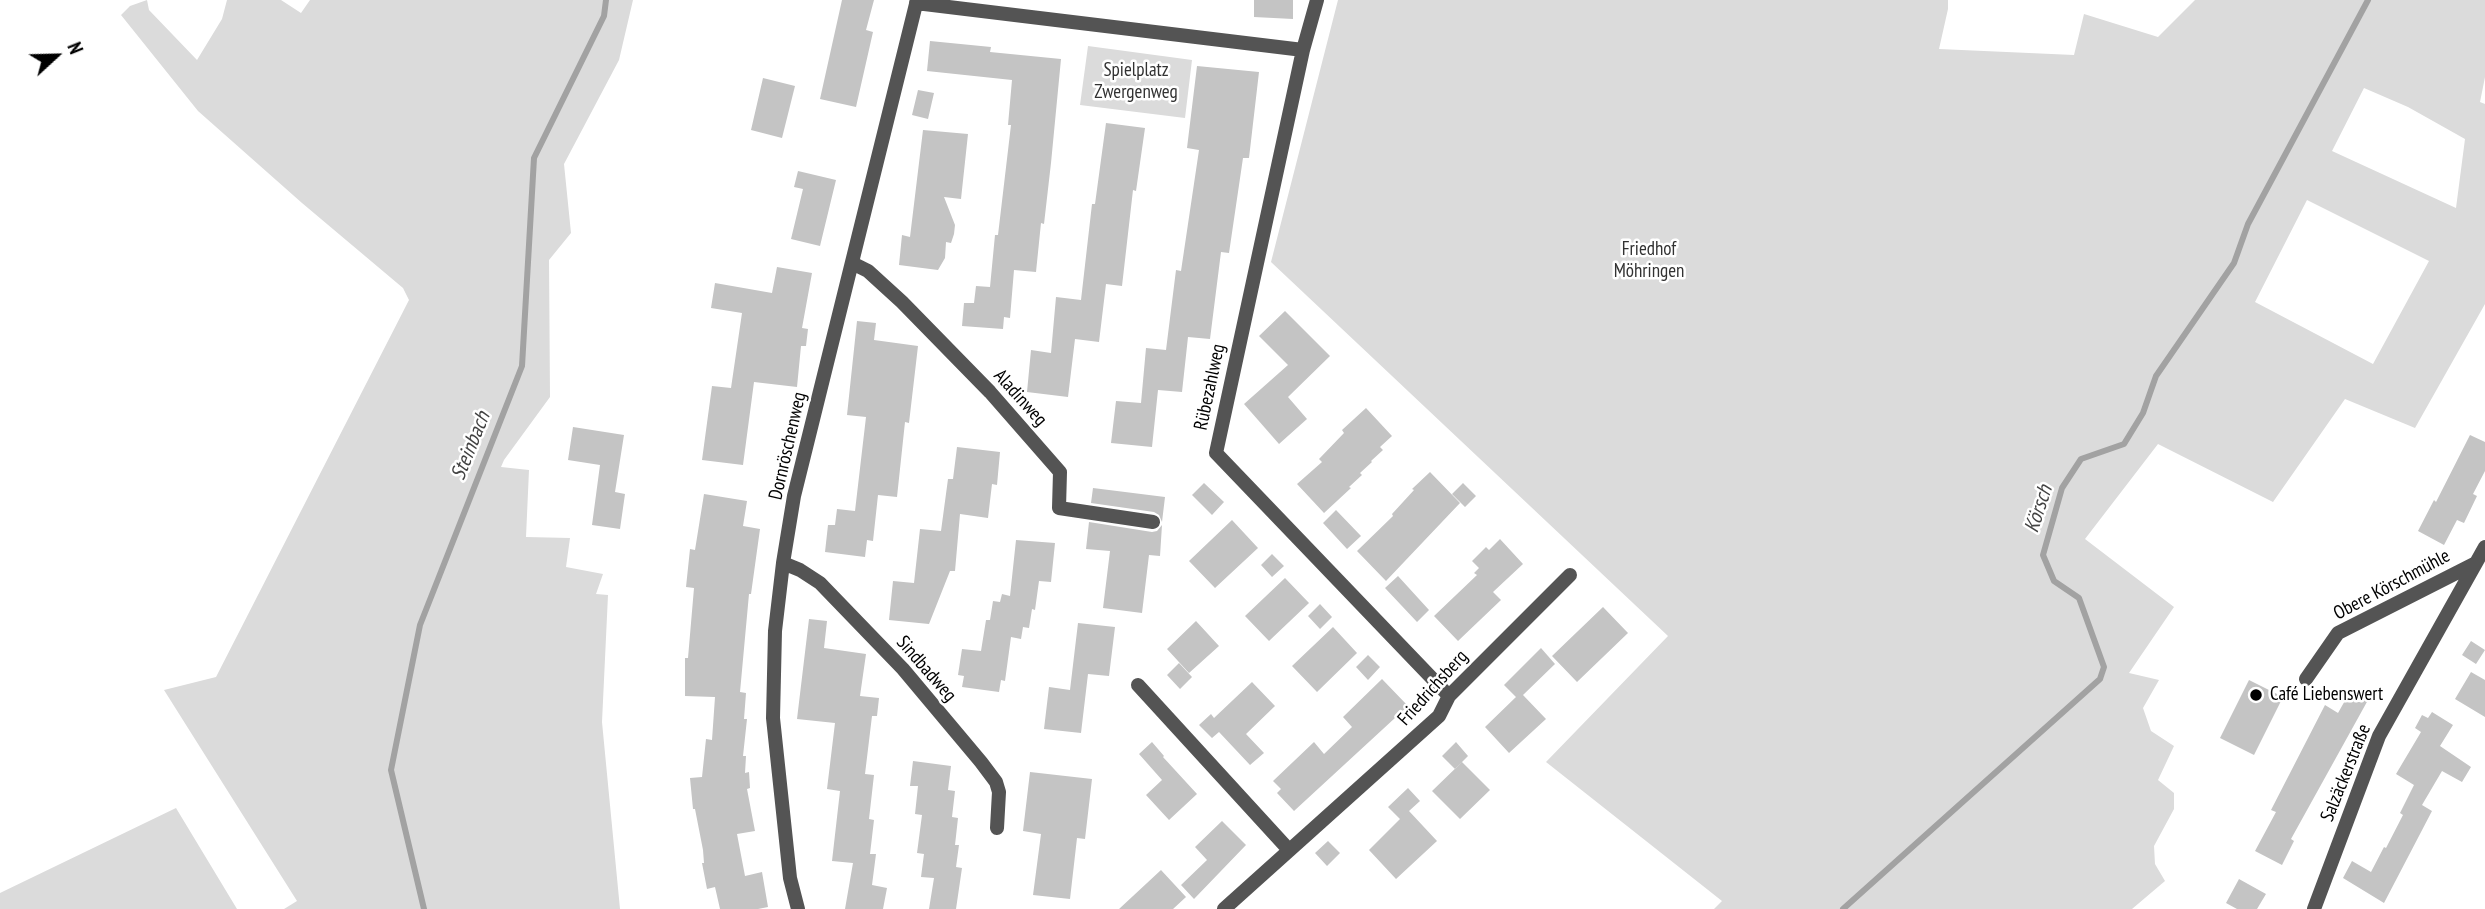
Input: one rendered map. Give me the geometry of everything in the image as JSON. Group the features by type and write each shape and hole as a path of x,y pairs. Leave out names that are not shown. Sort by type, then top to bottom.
{"street":[{"name":"Rübezahlweg","path":"1317,0 1303,50 1216,453 1449,696"},
{"path":"916,1 1303,50"},
{"name":"Dornröschenweg","path":"798,909 790,878 773,718 775,631 783,563 794,496 916,1"},
{"name":"Aladinweg","path":"852,263 868,271 902,302 990,392 1060,472 1059,508 1153,522"},
{"name":"Salzäckerstraße","path":"2314,909 2379,736 2485,547"},
{"name":"Sindbadweg","path":"783,563 820,583 903,669 981,762 996,782 999,792 997,828"},
{"name":"Obere Körschmühle","path":"2306,679 2338,633 2475,564"},
{"name":"Friedrichsberg","path":"1224,909 1439,716 1449,696 1570,575"},
{"path":"1138,685 1289,850"}],"green space":[{"path":"147,0 149,10 197,60 222,19 227,0 281,0 301,13 310,0 633,0 619,60 564,164 571,233 549,260 550,397 501,467 529,470 526,537 570,538 566,567 603,574 596,594 608,595 602,722 620,909 284,909 297,901 164,690 216,677 409,300 403,288 198,111 121,15 130,6"},
{"name":"Friedhof Möhringen","path":"1338,0 1948,0 1939,49 2074,55 2084,14 2158,37 2195,0 2485,0 2485,77 2480,102 2485,104 2485,304 2415,428 2345,399 2273,502 2158,444 2085,539 2174,607 2129,673 2159,680 2143,708 2151,731 2174,746 2158,780 2174,793 2174,809 2154,846 2155,864 2165,881 2132,909 1714,909 1722,901 1546,762 1668,636 1271,262","holes":["2364,88 2408,107 2465,139 2456,208 2332,151","2307,200 2429,261 2373,364 2255,302"]},
{"name":"Spielplatz Zwergenweg","path":"1088,46 1192,60 1185,118 1080,105"},
{"path":"176,808 237,909 0,909 0,893"}],"building":[{"path":"842,0 874,0 866,30 873,32 856,107 820,99"},
{"path":"1254,0 1293,0 1293,19 1254,17"},
{"path":"930,41 991,47 990,52 1061,59 1044,224 1041,223 1036,272 1014,270 1010,318 1004,317 1003,329 962,326 964,303 974,303 976,286 990,287 1011,125 1008,125 1012,80 927,71"},
{"path":"1197,66 1259,72 1249,158 1243,158 1229,253 1221,252 1210,339 1188,337 1182,392 1158,390 1152,447 1111,443 1116,401 1141,403 1146,348 1166,350 1176,270 1181,271 1199,150 1187,148"},
{"path":"763,78 795,86 782,138 751,130"},
{"path":"918,90 934,93 928,119 912,115"},
{"path":"1106,123 1145,128 1136,191 1133,190 1122,286 1106,284 1099,342 1075,339 1068,397 1027,392 1031,350 1051,353 1056,297 1081,300 1092,204 1095,204"},
{"path":"923,130 968,134 961,199 944,197 955,225 951,243 946,242 945,258 938,270 899,265 902,235 910,237"},
{"path":"798,171 836,180 820,246 791,239 803,189 794,187"},
{"path":"777,267 812,273 802,328 808,329 806,346 801,346 797,387 754,382 743,465 702,460 712,386 731,388 742,313 711,308 715,283 772,293"},
{"path":"1285,311 1330,356 1288,397 1307,419 1279,444 1244,404 1288,365 1259,336"},
{"path":"857,321 876,323 874,340 918,346 909,423 905,422 897,497 878,495 873,541 867,540 865,557 825,552 828,525 835,525 837,509 855,511 866,417 847,415"},
{"path":"1366,408 1392,436 1380,447 1383,450 1360,473 1362,475 1349,487 1351,488 1324,513 1297,484 1322,462 1319,459 1344,433 1342,430"},
{"path":"573,427 624,435 615,492 625,494 620,529 592,525 600,465 568,460"},
{"path":"2470,435 2485,442 2485,471 2473,494 2477,496 2464,523 2457,520 2444,545 2418,531"},
{"path":"957,447 1000,452 997,485 992,484 988,518 960,514 955,571 950,571 929,624 889,620 893,581 914,583 920,529 941,531 948,479 953,479"},
{"path":"1430,472 1460,503 1386,581 1357,551 1393,516 1414,490 1412,489"},
{"path":"1204,483 1224,502 1212,515 1192,495"},
{"path":"1463,483 1476,496 1465,507 1452,494"},
{"path":"1093,488 1165,497 1162,522 1154,512 1091,503"},
{"path":"704,494 747,501 743,526 760,529 749,594 740,692 746,693 744,719 747,719 743,756 746,756 745,773 749,772 750,788 747,789 755,831 737,834 745,876 762,872 768,907 758,909 720,909 715,887 707,889 702,863 703,850 693,809 690,778 702,777 706,739 712,740 715,697 685,696 685,658 688,658 694,588 686,587 690,549 695,550"},
{"path":"1336,510 1361,536 1347,549 1323,523"},
{"path":"1232,520 1258,548 1215,588 1189,561"},
{"path":"1089,522 1152,532 1162,525 1160,556 1149,555 1142,613 1103,608 1110,551 1086,549"},
{"path":"1500,539 1523,564 1493,592 1501,600 1458,641 1434,616 1477,575 1474,573 1479,568 1472,561 1486,547 1489,550"},
{"path":"1016,540 1055,543 1051,582 1039,581 1035,610 1032,609 1029,628 1023,627 1021,639 1011,637 1005,681 1001,680 999,692 962,687 964,676 958,675 962,649 981,651 986,620 990,620 993,601 1000,602 1002,594 1010,596"},
{"path":"1272,554 1284,566 1272,577 1261,565"},
{"path":"1398,576 1429,610 1417,622 1385,588"},
{"path":"1285,578 1309,603 1269,641 1245,616"},
{"path":"1320,604 1332,617 1320,629 1308,616"},
{"path":"1603,607 1628,633 1577,682 1552,656"},
{"path":"809,619 827,621 824,648 866,654 860,696 879,698 877,716 872,716 865,774 874,775 869,819 874,820 870,854 876,854 872,885 887,888 883,909 845,909 853,863 832,861 840,791 827,789 835,723 797,719"},
{"path":"1196,621 1219,646 1189,673 1167,649"},
{"path":"1078,623 1115,627 1109,676 1088,674 1081,733 1044,729 1049,687 1070,690"},
{"path":"1333,627 1357,653 1317,692 1292,666"},
{"path":"2471,641 2485,650 2476,664 2462,655"},
{"path":"1541,648 1555,664 1523,695 1546,719 1509,753 1485,727 1516,697 1504,685"},
{"path":"1368,655 1380,667 1368,680 1356,667"},
{"path":"1179,663 1192,677 1180,689 1167,675"},
{"path":"2471,672 2485,680 2485,717 2455,699"},
{"path":"1382,679 1408,706 1294,811 1277,793 1281,789 1273,781 1314,742 1324,754 1352,727 1343,717"},
{"path":"2249,680 2283,697 2254,755 2220,738"},
{"path":"1252,682 1275,706 1246,734 1264,753 1250,765 1219,732 1212,738 1199,725 1211,714 1214,718"},
{"path":"2351,690 2368,700 2291,839 2294,841 2282,865 2255,851 2276,812 2271,810 2325,705 2338,713"},
{"path":"2432,712 2453,725 2440,746 2471,767 2462,782 2442,771 2422,805 2432,811 2384,903 2343,878 2352,861 2371,872 2384,847 2386,848 2403,815 2400,813 2414,785 2396,774 2421,732 2415,728 2422,715 2428,718"},
{"path":"1152,742 1197,794 1169,820 1146,795 1162,780 1139,754"},
{"path":"1456,742 1468,756 1455,769 1442,756"},
{"path":"913,761 951,766 948,790 955,791 952,817 958,818 955,845 959,845 956,867 962,868 956,909 929,909 934,878 921,877 924,854 917,853 922,815 915,814 918,786 910,786"},
{"path":"1462,762 1490,790 1460,819 1432,791"},
{"path":"1030,772 1092,779 1085,839 1077,838 1070,899 1033,895 1041,834 1023,831"},
{"path":"1408,788 1420,801 1409,811 1437,841 1396,879 1369,850 1400,819 1388,807"},
{"path":"1222,821 1246,845 1194,899 1181,885 1207,860 1195,847"},
{"path":"1328,841 1340,853 1327,866 1315,853"},
{"path":"1161,870 1186,897 1173,909 1119,909"},
{"path":"2239,879 2266,894 2257,909 2237,909 2226,903"}],"waterway":[{"name":"Steinbach","path":"424,909 391,770 420,625 522,366 534,158 604,16 606,0"},
{"name":"Körsch","path":"1843,909 2100,679 2104,667 2079,598 2054,581 2043,555 2062,488 2081,459 2124,444 2143,413 2156,376 2234,263 2248,224 2368,0"}],"place":[{"name":"Café Liebenswert","path":"2256,695"}]}
